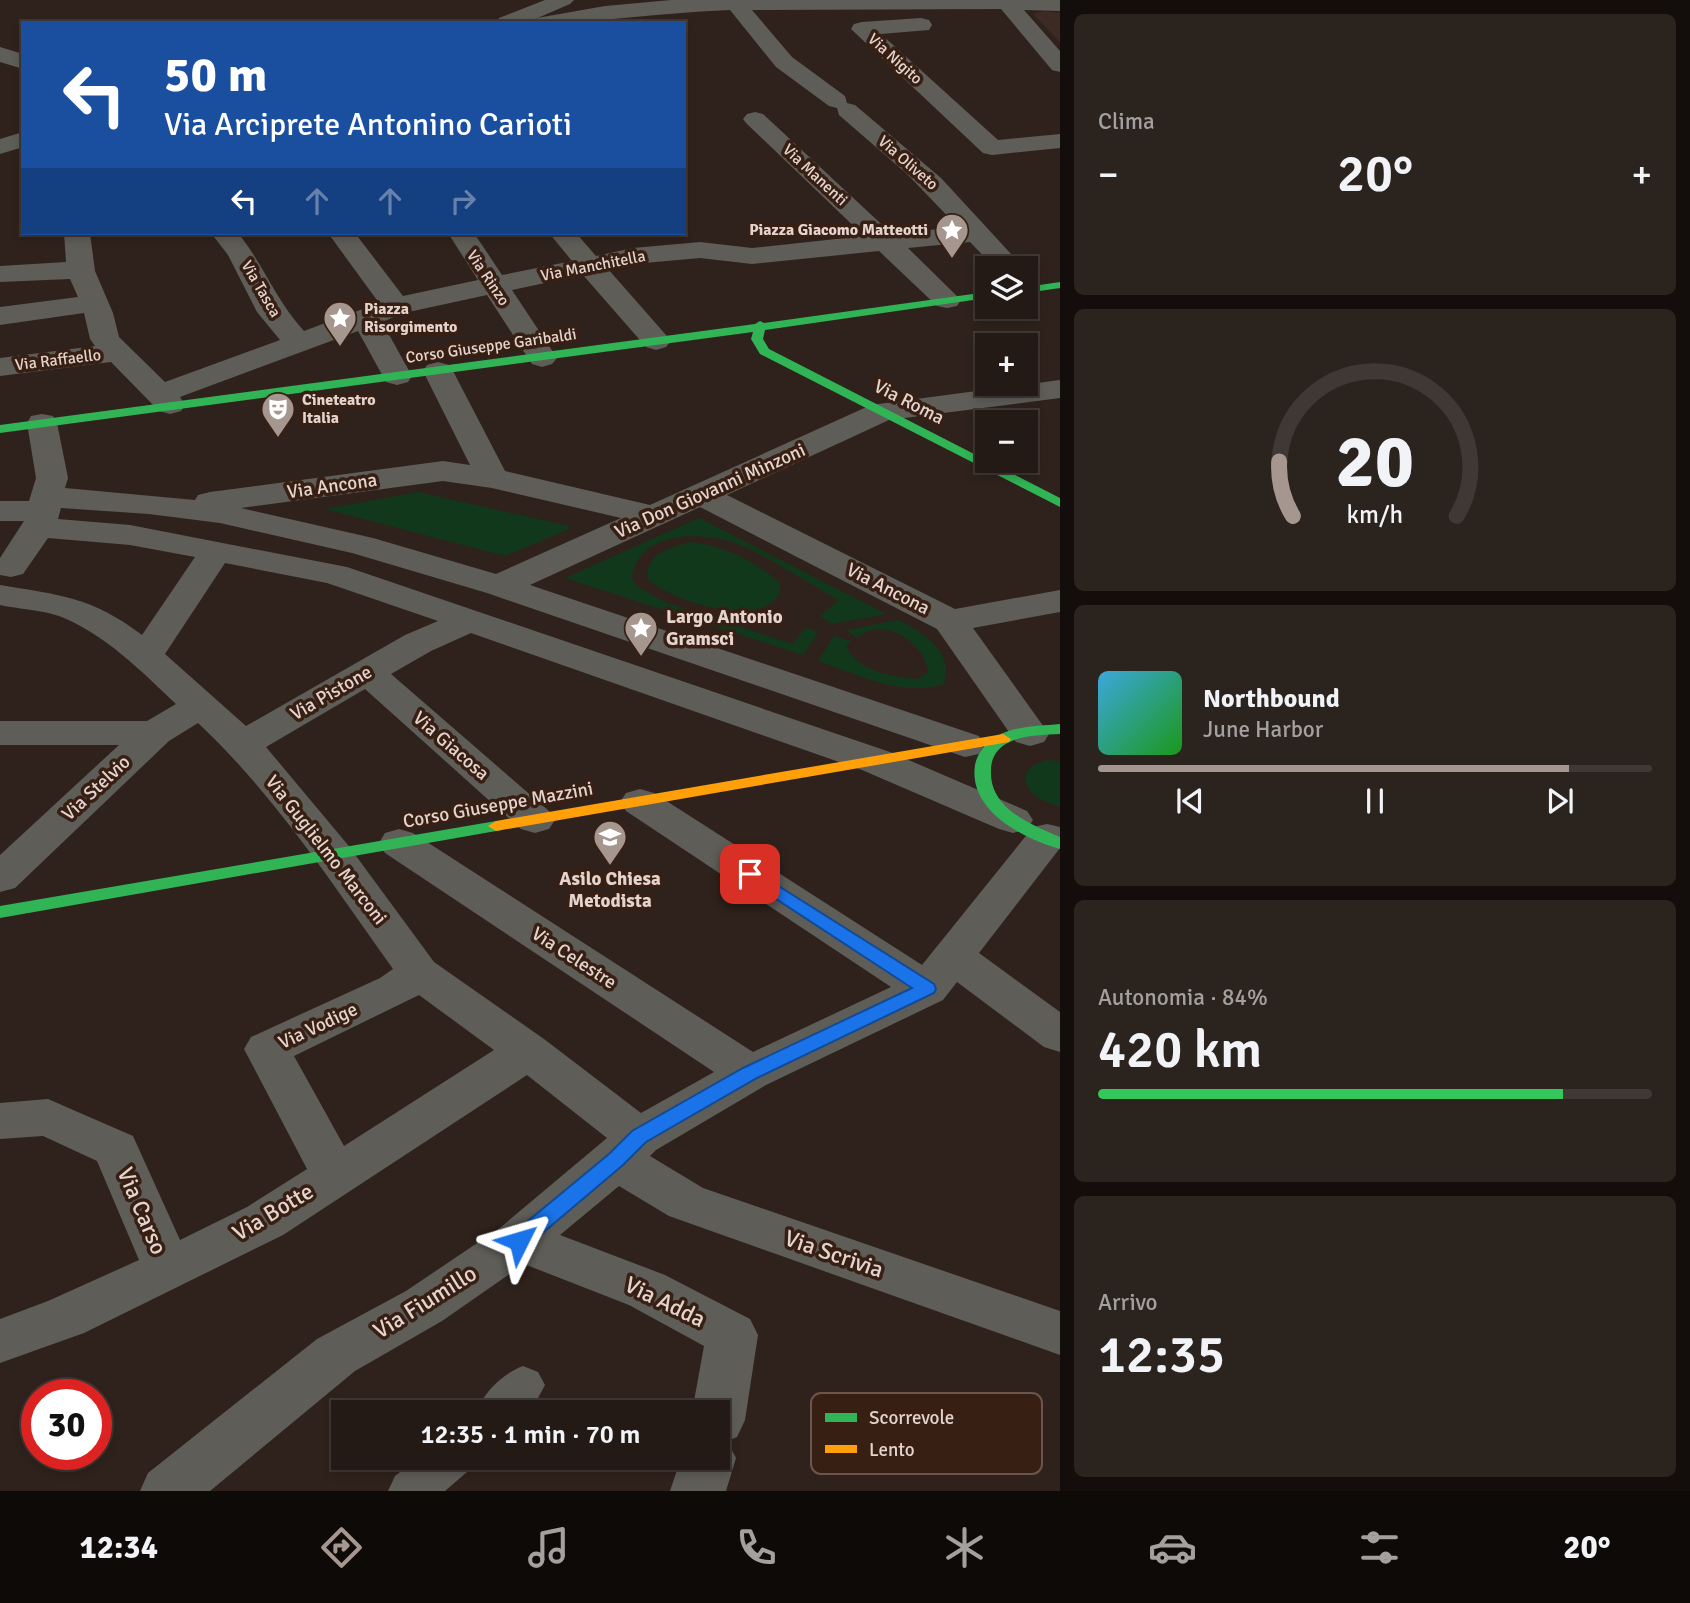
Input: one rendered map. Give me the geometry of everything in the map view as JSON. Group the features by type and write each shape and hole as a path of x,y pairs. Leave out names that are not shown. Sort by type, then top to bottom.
{"street":[{"path":"512,21 544,8 589,14 676,3 943,1 1010,7 1060,5"},
{"name":"Via Oliveto","path":"736,4 784,62 842,106 927,178 999,256"},
{"path":"1010,7 1060,65"},
{"name":"Via Nigito","path":"1010,7 862,29 992,148 1060,141"},
{"path":"0,54 21,61"},
{"name":"Via Manenti","path":"755,120 947,300"},
{"path":"0,146 21,136"},
{"path":"686,226 700,250"},
{"name":"Via Manchitella","path":"166,399 299,343 397,306 633,256 700,250 752,256 971,226"},
{"path":"77,235 81,270 104,322 105,339 166,399"},
{"name":"Via Tasca","path":"226,235 240,253 271,312 299,343"},
{"path":"343,235 397,306"},
{"name":"Via Rinzo","path":"462,235 542,358"},
{"path":"564,235 656,341"},
{"path":"0,274 81,270"},
{"path":"1038,287 1060,285"},
{"name":"Corso Giuseppe Garibaldi","path":"0,429 166,399 397,376 542,358 975,296"},
{"path":"0,316 94,303"},
{"path":"366,318 397,376"},
{"name":"Via Roma","path":"760,325 757,340 764,351 1059,502"},
{"name":"Via Raffaello","path":"0,367 116,352"},
{"path":"438,371 492,478"},
{"name":"Via Don Giovanni Minzoni","path":"499,586 882,412 1060,389"},
{"path":"6,581 43,512 52,478 42,423"},
{"name":"Via Ancona","path":"173,507 443,471 492,478 655,516"},
{"name":"Via Ancona","path":"702,495 950,621 1031,734"},
{"path":"0,511 173,507 220,513 361,545 499,586 965,746"},
{"path":"43,512 130,535 335,574 876,761 1040,833"},
{"path":"146,656 216,551"},
{"name":"Via Guglielmo Marconi","path":"6,581 102,622 146,656 243,744 333,855 419,973 528,1051 627,1148"},
{"path":"950,621 1060,601"},
{"name":"Via Pistone","path":"243,744 418,643 470,621"},
{"name":"Via Giacosa","path":"367,672 535,820"},
{"name":"Via Stelvio","path":"0,878 155,733 199,706"},
{"path":"0,733 155,733"},
{"path":"1031,734 990,750 983,762 981,781 990,800 1040,833"},
{"name":"Corso Giuseppe Mazzini","path":"0,912 1031,734"},
{"path":"640,802 940,972 1060,1035"},
{"name":"Via Fiumillo","path":"168,1491 336,1355 424,1306 519,1241 627,1148 750,1073 940,972 1015,875 1040,833"},
{"name":"Via Celestre","path":"399,843 750,1073"},
{"name":"Via Vodige","path":"335,1175 267,1049 396,989 419,973"},
{"name":"Via Botte","path":"0,1341 66,1317 265,1221 528,1051"},
{"name":"Via Carso","path":"0,1121 48,1117 116,1149 168,1270"},
{"name":"Via Scrivia","path":"627,1148 686,1202 1060,1333"},
{"name":"Via Adda","path":"519,1241 647,1290 732,1335 721,1400"},
{"path":"698,1491 704,1470"}],"lane":[{"path":"411,1491 437,1470"}],"shaded area":[{"path":"1044,11 1060,13 1060,42 1033,14"}],"green space":[{"path":"418,492 569,526 569,529 505,556 325,509"},
{"path":"699,518 886,614 832,624 820,616 839,600 747,548 721,539 705,537 673,538 646,551 637,562 632,577 636,586 667,603 793,644 806,627 818,633 803,655 565,578"},
{"path":"691,542 715,547 750,561 780,583 780,594 770,604 756,609 723,609 687,600 657,586 647,578 651,562 661,552"},
{"path":"898,620 926,637 940,652 945,661 944,684 928,688 896,686 864,678 818,661 834,636 851,641 846,647 868,668 888,675 919,679 928,672 925,661 911,642 901,635 878,629 857,638 846,630"},
{"path":"1047,760 1060,761 1060,806 1036,797 1026,783 1025,776 1032,766"}],"traffic: fast":[{"path":"1038,288 1060,285"},
{"path":"0,429 542,358 975,297"},
{"path":"760,325 757,339 764,351 1060,503"},
{"path":"1060,729 1020,734 998,742 984,760 982,780 986,794 1006,816 1033,832 1060,843"},
{"path":"0,912 496,826"}],"traffic: slow":[{"path":"496,826 1003,739"}],"place":[{"name":"Piazza Giacomo Matteotti","path":"952,260"},
{"name":"Piazza Risorgimento","path":"340,348"},
{"name":"Cineteatro Italia","path":"278,439"},
{"name":"Largo Antonio Gramsci","path":"641,658"},
{"name":"Asilo Chiesa Metodista","path":"610,867"}],"route":[{"path":"519,1241 616,1160 639,1137 750,1073 927,989 750,874"}]}
